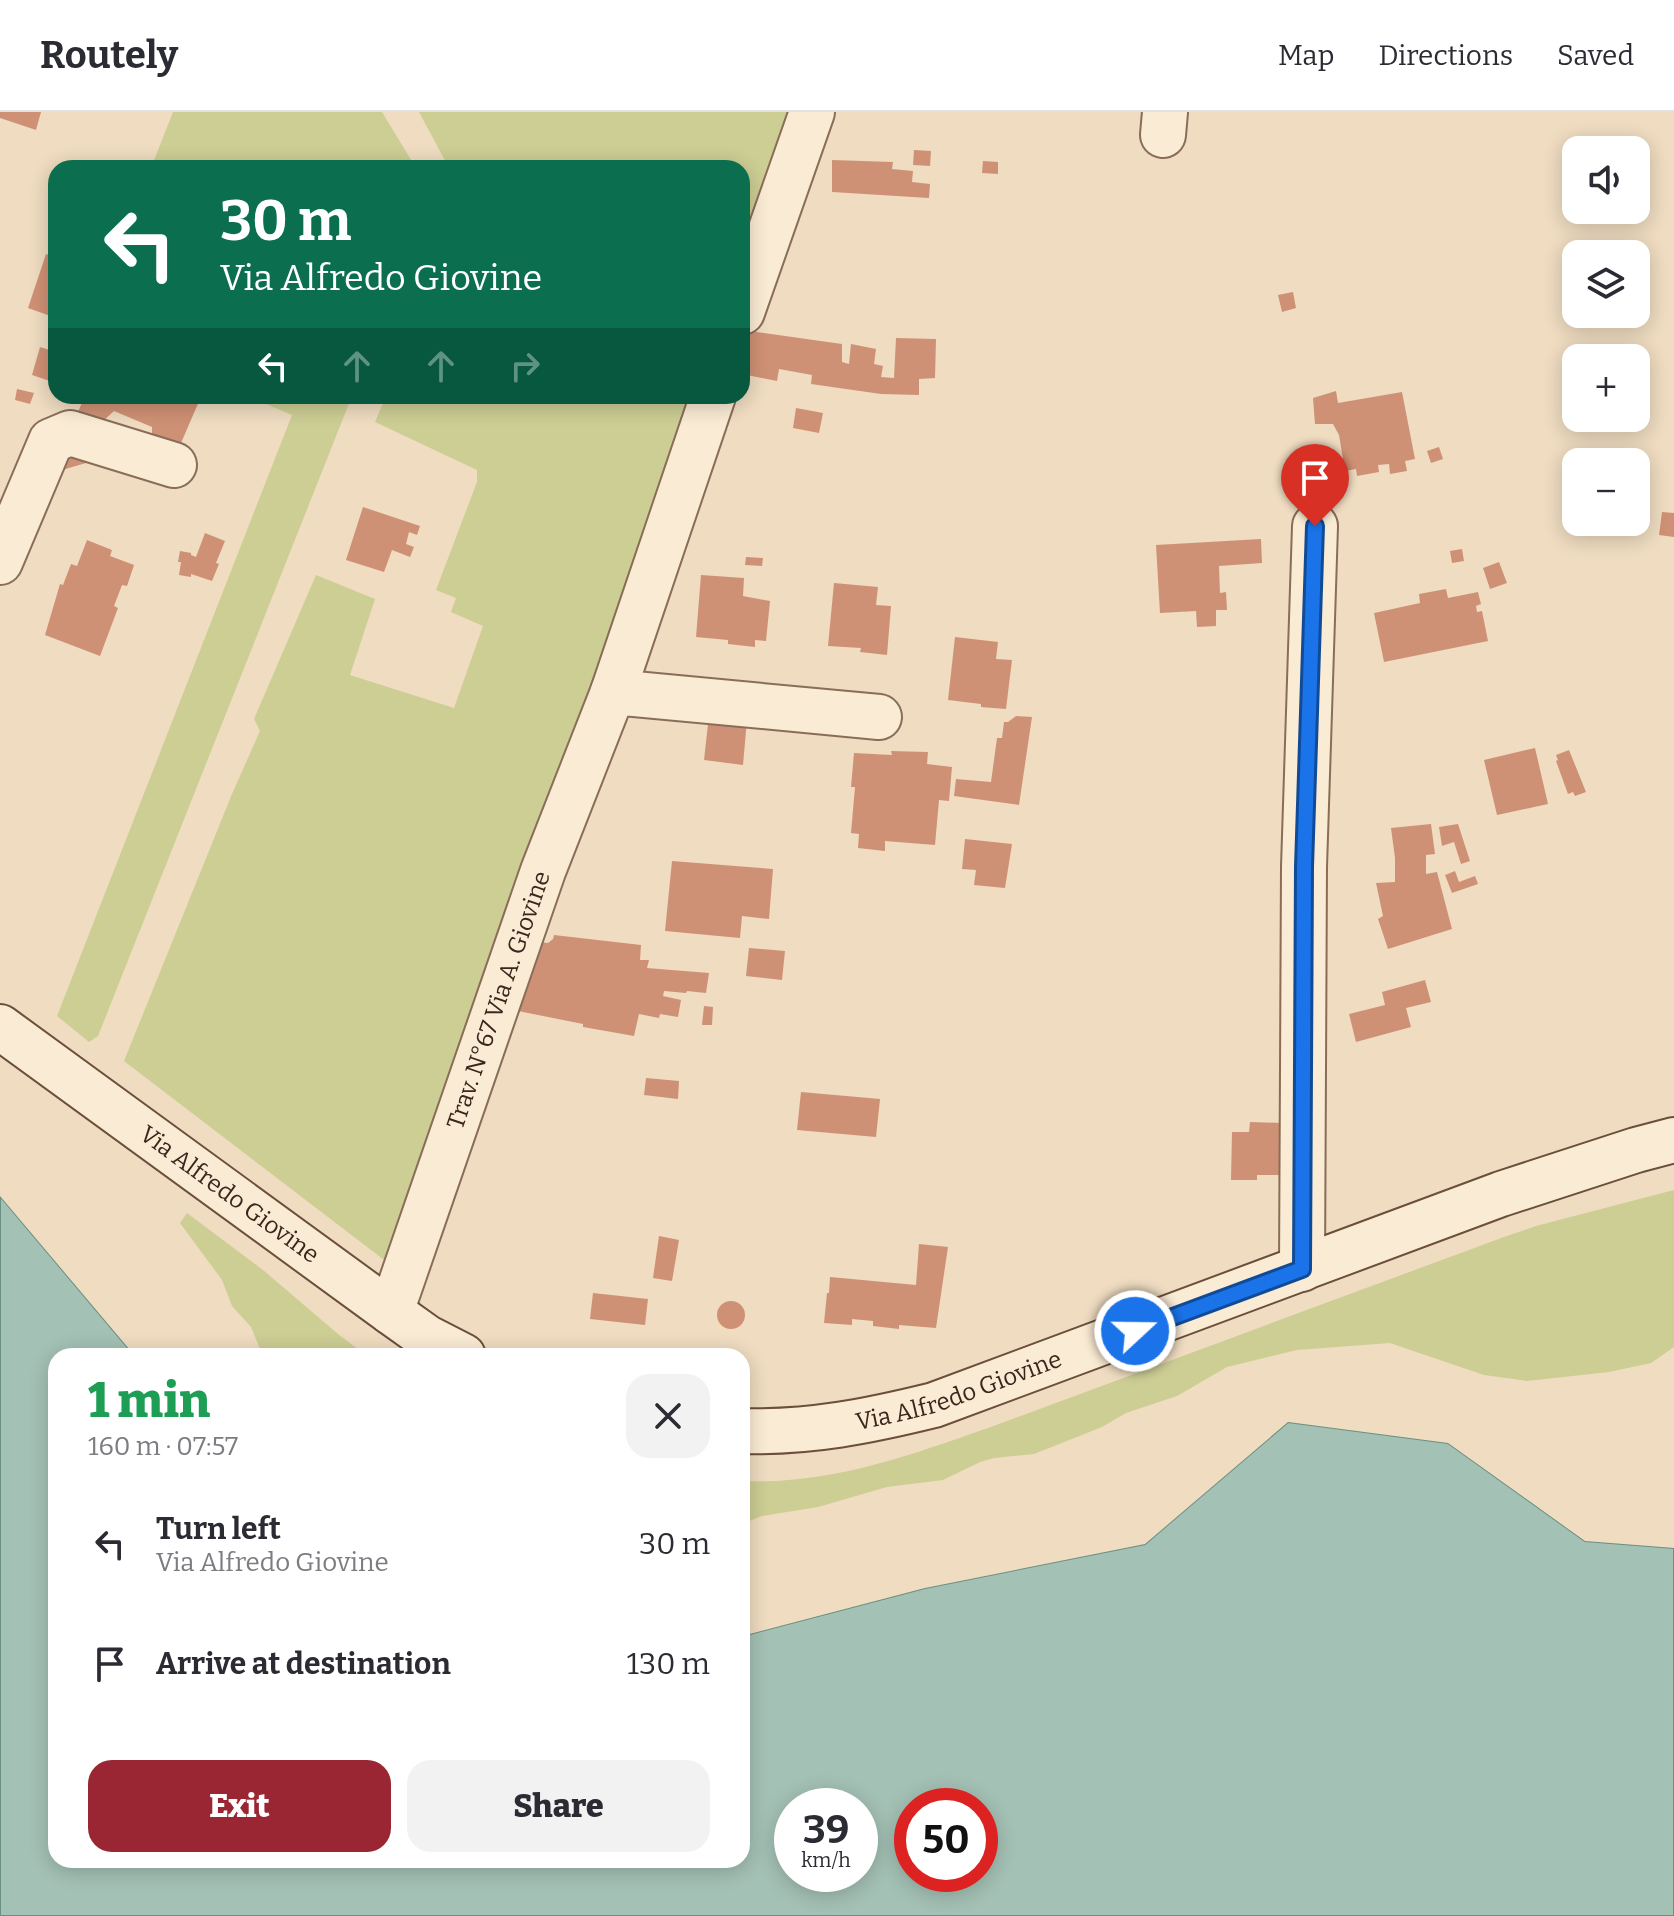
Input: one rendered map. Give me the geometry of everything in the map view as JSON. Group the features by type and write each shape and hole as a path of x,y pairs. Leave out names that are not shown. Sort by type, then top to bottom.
{"street":[{"path":"750,289 812,112"},
{"name":"Trav. N°67 Via A. Giovine","path":"391,1312 543,871 613,692 710,404"},
{"path":"0,562 51,441 70,433 174,465"},
{"path":"1302,1269 1304,867 1315,526"},
{"path":"613,692 879,717"},
{"name":"Via Alfredo Giovine","path":"0,1027 391,1312 447,1348"},
{"name":"Via Alfredo Giovine","path":"750,1431 824,1428 870,1421 934,1405 1501,1194 1674,1140"}],"green space":[{"path":"173,112 382,112 411,160 154,160"},
{"path":"419,112 803,112 750,261 750,160 445,160"},
{"path":"266,404 349,404 98,1036 89,1042 57,1016 292,415"},
{"path":"383,404 699,404 392,1266 124,1061 260,731 254,719 316,575 375,599 350,675 454,708 483,626 451,612 456,598 436,590 477,482 477,470 375,422"},
{"path":"1674,1190 1674,1347 1651,1363 1609,1372 1527,1381 1484,1375 1390,1343 1297,1350 1227,1367 1177,1396 1126,1413 1102,1427 1034,1454 994,1458 943,1480 887,1487 818,1507 750,1521 750,1481 805,1478 898,1458 988,1428 1536,1226"},
{"path":"187,1213 263,1270 356,1348 260,1348 251,1327 232,1306 222,1280 180,1223"}],"shaded area":[{"path":"0,1196 128,1348 48,1348 48,1868 750,1868 750,1634 925,1588 1145,1544 1288,1422 1448,1443 1585,1541 1674,1548 1674,1916 0,1916"}],"pier":[{"path":"0,1192 3,1193 132,1348 128,1348 0,1196"},
{"path":"1287,1418 1450,1439 1587,1537 1674,1544 1674,1548 1585,1541 1448,1443 1288,1422 1145,1544 925,1588 750,1634 750,1630 924,1584 1143,1541"}],"building":[{"path":"0,112 41,112 36,130 0,118"},
{"path":"914,150 931,151 930,166 913,165"},
{"path":"832,160 893,162 892,169 913,171 912,182 930,184 929,198 832,192"},
{"path":"983,161 998,162 998,174 982,173"},
{"path":"46,254 48,315 28,308"},
{"path":"1293,292 1296,308 1282,312 1278,295"},
{"path":"750,325 757,326 756,332 842,344 842,362 849,364 851,344 876,349 874,364 883,366 881,377 894,378 896,338 936,339 935,378 919,379 919,395 881,394 811,384 812,375 779,369 777,381 750,376"},
{"path":"40,347 48,350 48,380 32,375"},
{"path":"17,389 34,393 30,404 15,400"},
{"path":"1336,391 1338,403 1402,392 1415,459 1405,461 1407,471 1390,474 1389,464 1378,465 1379,472 1357,476 1356,469 1345,471 1339,435 1333,424 1315,424 1313,398"},
{"path":"81,404 198,404 175,457 152,447 152,427 114,411 100,424 77,414"},
{"path":"796,408 823,413 819,433 793,428"},
{"path":"99,444 103,458 62,470 58,458"},
{"path":"1439,447 1443,459 1431,463 1427,451"},
{"path":"363,507 420,526 417,535 409,532 406,544 414,547 410,557 392,550 384,572 346,560"},
{"path":"1662,512 1674,513 1674,537 1659,535"},
{"path":"205,533 225,541 212,581 191,574 191,577 179,575 180,551 196,557"},
{"path":"1261,539 1262,563 1219,566 1220,593 1226,592 1227,610 1216,610 1216,626 1197,627 1196,611 1160,613 1156,545"},
{"path":"87,540 112,550 110,556 134,565 127,586 122,585 114,606 118,608 100,656 45,635 60,584 63,585 71,564 77,566"},
{"path":"1462,549 1464,561 1452,563 1450,551"},
{"path":"746,557 763,558 762,566 745,565"},
{"path":"1499,562 1507,583 1490,589 1483,568"},
{"path":"701,575 744,578 743,596 770,601 766,641 755,640 755,647 696,637"},
{"path":"834,583 878,587 876,605 891,606 887,655 860,652 861,648 828,646"},
{"path":"1446,589 1448,598 1478,592 1481,604 1476,606 1477,612 1482,611 1488,641 1384,662 1374,613 1420,603 1419,594"},
{"path":"955,637 998,642 996,659 1012,660 1006,709 948,700"},
{"path":"709,715 747,720 743,765 704,760"},
{"path":"1016,716 1032,717 1019,805 954,796 956,779 991,782 997,738 1002,738 1004,722"},
{"path":"1535,748 1548,804 1497,815 1484,760"},
{"path":"1569,750 1586,792 1575,796 1573,792 1568,794 1556,761 1556,755"},
{"path":"891,751 928,752 927,764 952,767 949,801 939,800 935,845 885,841 885,851 858,848 859,834 851,833 854,753 892,755"},
{"path":"1431,824 1435,854 1426,855 1426,874 1437,872 1452,929 1388,949 1378,919 1383,916 1376,883 1395,882 1391,828"},
{"path":"1458,824 1470,861 1461,864 1454,842 1442,846 1439,827"},
{"path":"965,839 1012,844 1005,888 974,885 976,870 962,869"},
{"path":"672,861 773,869 769,919 742,916 740,938 665,931"},
{"path":"1455,871 1459,882 1475,876 1478,884 1452,893 1445,875"},
{"path":"554,935 641,945 640,960 649,960 647,968 709,973 706,993 664,991 663,996 681,1000 678,1017 660,1014 659,1018 639,1014 634,1036 513,1010 538,942 548,943"},
{"path":"749,948 785,951 782,980 746,976"},
{"path":"1425,980 1431,1002 1406,1008 1411,1027 1356,1042 1349,1014 1385,1005 1382,992"},
{"path":"704,1006 713,1007 712,1025 702,1025"},
{"path":"646,1078 679,1081 678,1099 644,1095"},
{"path":"801,1092 880,1099 876,1137 797,1130"},
{"path":"1250,1122 1283,1123 1282,1175 1257,1175 1257,1180 1231,1180 1232,1132 1249,1132"},
{"path":"659,1236 679,1240 672,1281 653,1278"},
{"path":"919,1244 948,1247 936,1328 899,1325 899,1329 873,1326 873,1321 852,1319 852,1325 824,1323 830,1277 916,1285"},
{"path":"593,1293 648,1299 645,1325 590,1319"},
{"path":"731,1301 741,1305 745,1315 741,1325 731,1329 721,1325 717,1315 721,1305"}],"route":[{"path":"1135,1331 1302,1269 1304,867 1315,526"}]}
